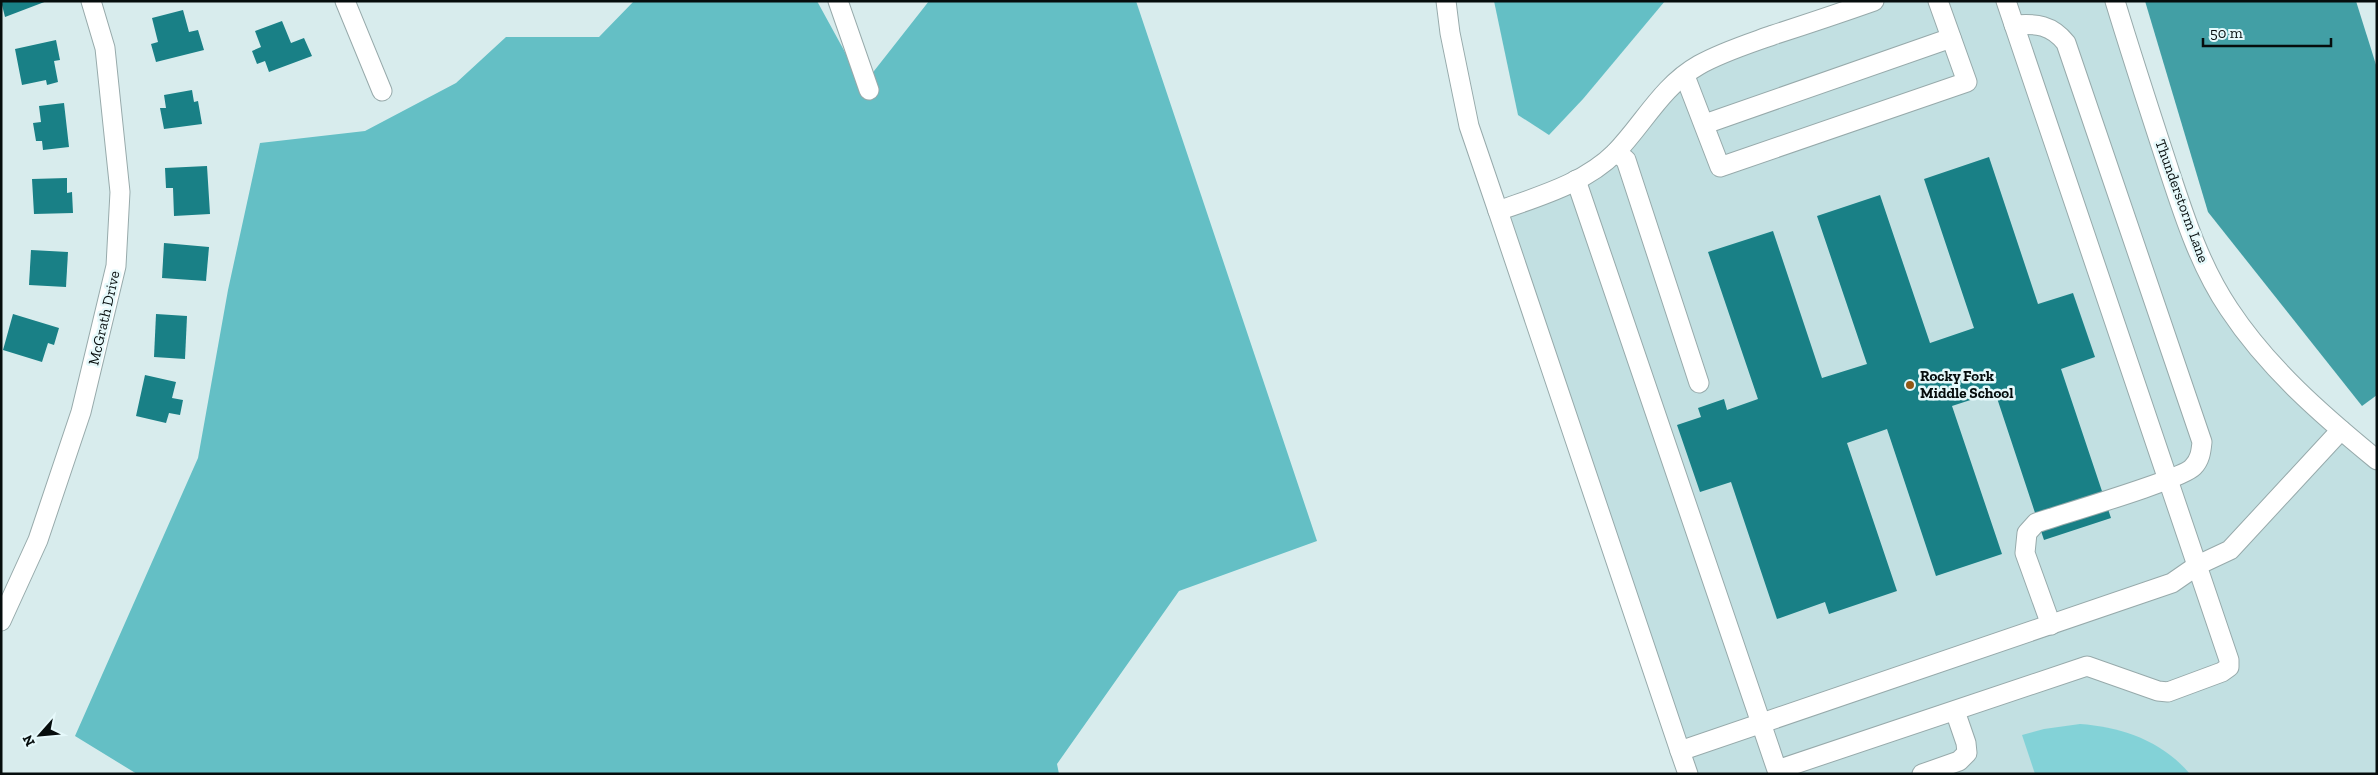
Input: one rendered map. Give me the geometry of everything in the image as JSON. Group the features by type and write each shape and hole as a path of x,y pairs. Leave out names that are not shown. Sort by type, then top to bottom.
{"street":[{"name":"McGrath Drive","path":"1,621 38,540 81,412 116,266 120,192 104,48 91,1"},
{"path":"345,1 382,91"},
{"path":"838,1 869,90"},
{"path":"1446,1 1450,33 1469,126 1688,774"},
{"path":"1498,211 1586,175 1616,152 1654,103 1673,84 1699,65 1741,46 1874,1"},
{"path":"1685,76 1720,167 1967,82 1938,1"},
{"path":"1576,180 1778,772 2087,666 2158,691 2168,692 2222,672 2228,668 2230,660 2006,1"},
{"name":"Thunderstorm Lane","path":"2115,1 2186,222 2204,265 2228,309 2264,356 2297,390 2377,460"},
{"path":"2014,25 2030,24 2057,31 2066,43 2202,442 2200,456 2192,469 2168,479 2036,523 2027,533 2025,553 2051,625"},
{"path":"1705,124 1951,38"},
{"path":"1616,152 1626,160 1699,383"},
{"path":"1680,751 2172,583 2198,565 2230,550 2341,430"},
{"path":"1922,774 1959,761 1967,753 1966,743 1955,711"}],"shaded area":[{"path":"634,1 817,1 863,85 929,1 1136,1 1317,541 1179,591 1057,764 1059,774 137,774 75,736 198,458 228,290 260,143 365,131 456,83 506,37 599,37"},
{"path":"1494,1 1665,1 1583,99 1549,135 1518,115"},
{"path":"1874,1 2115,1 2228,309 2377,460 2377,774 1688,774 1498,211 1576,180 1685,76"},
{"path":"2145,1 2356,1 2377,68 2377,395 2362,406 2208,212"},
{"path":"2080,724 2126,732 2154,744 2179,762 2190,774 2035,774 2022,735 2044,729"}],"building":[{"path":"1,1 47,1 5,17"},
{"path":"183,10 189,32 198,30 204,50 156,62 151,44 158,42 152,18"},
{"path":"282,21 291,43 304,38 312,56 269,72 265,61 257,64 252,51 261,47 255,31"},
{"path":"56,40 60,60 54,61 58,82 47,85 46,80 22,85 15,49"},
{"path":"192,90 194,102 198,101 202,124 164,129 160,108 166,108 164,95"},
{"path":"64,103 69,147 43,150 42,141 36,141 33,123 41,122 39,106"},
{"name":"Rocky Fork Middle School","path":"1989,157 2038,304 2073,293 2095,357 2061,369 2111,518 2044,540 1995,392 1952,406 2002,554 1936,576 1887,429 1847,443 1897,591 1829,614 1825,602 1777,619 1731,482 1700,492 1677,425 1701,417 1698,408 1724,399 1727,410 1758,399 1708,252 1773,231 1822,378 1867,364 1817,216 1880,195 1930,343 1974,328 1924,179"},
{"path":"207,166 210,214 174,216 173,188 166,188 165,168"},
{"path":"67,178 67,193 72,192 73,213 34,214 32,179"},
{"path":"164,243 209,247 206,281 162,278"},
{"path":"31,250 68,252 66,287 29,285"},
{"path":"13,314 59,328 54,345 48,343 42,362 3,350"},
{"path":"156,314 187,316 185,359 154,357"},
{"path":"145,375 176,382 172,398 183,400 180,415 169,413 166,423 136,416"}],"place":[{"name":"Rocky Fork Middle School","path":"1910,385"}]}
